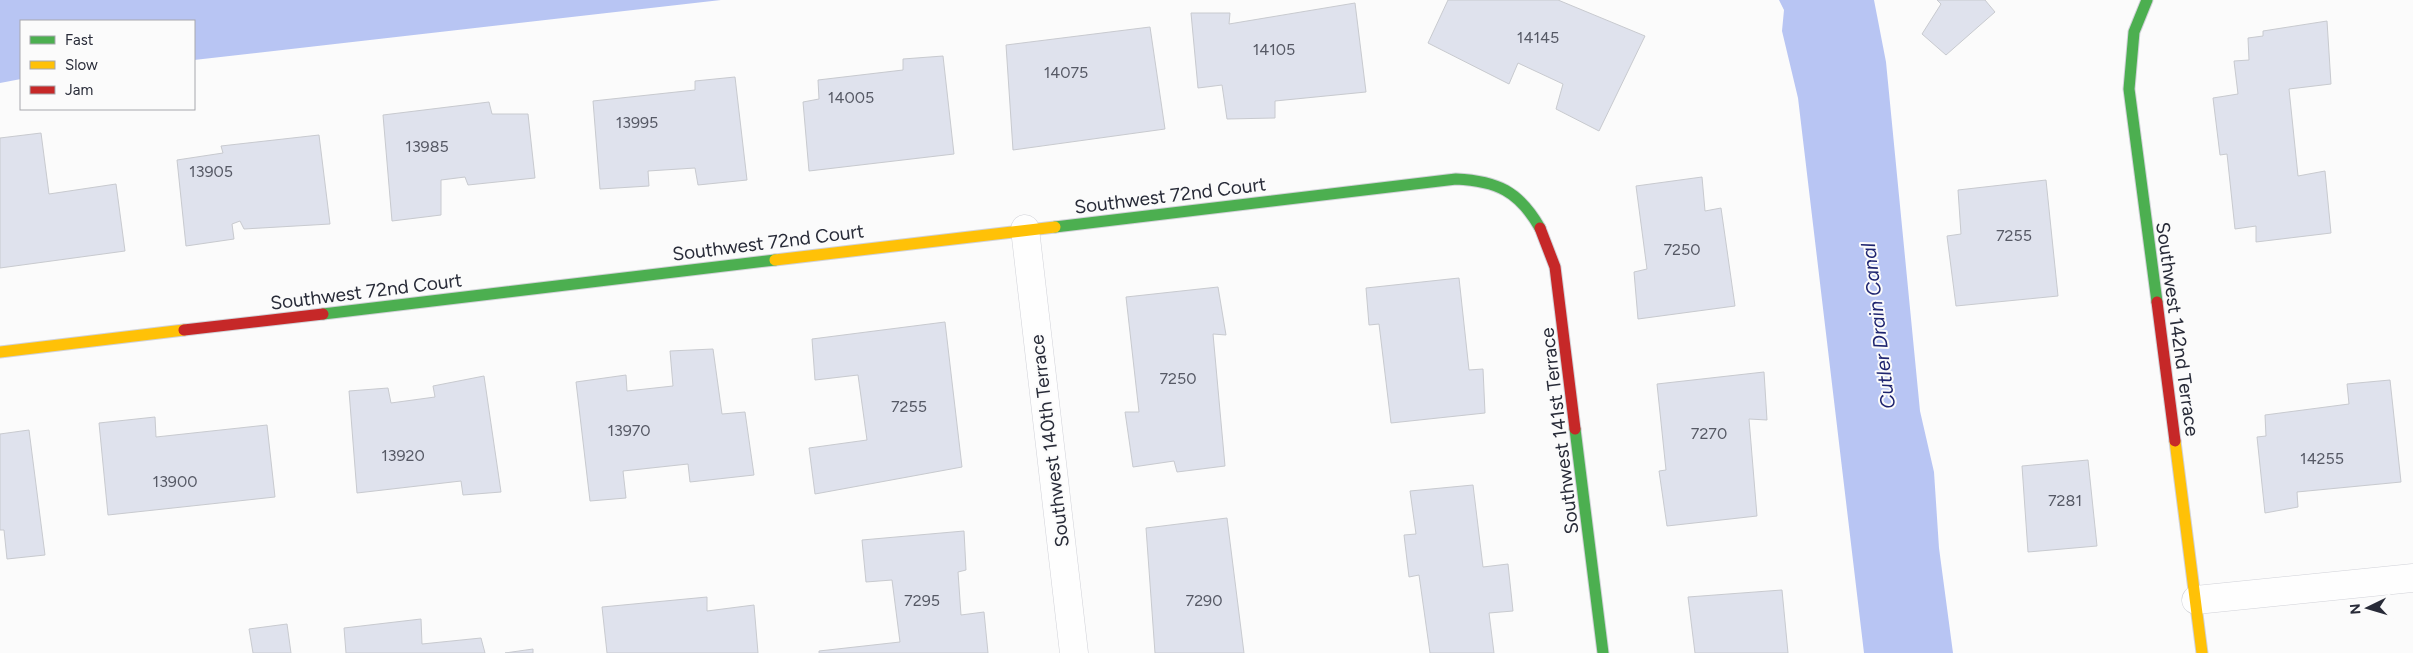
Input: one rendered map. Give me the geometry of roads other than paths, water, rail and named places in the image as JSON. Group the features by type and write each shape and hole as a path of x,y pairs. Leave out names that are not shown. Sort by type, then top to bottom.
{"street":[{"name":"Southwest 142nd Terrace","path":"2144,5 2134,31 2129,89 2202,653"},
{"name":"Southwest 72nd Court","path":"0,352 1026,229 1474,178 1490,180 1503,186 1529,210"},
{"name":"Southwest 141st Terrace","path":"1529,210 1549,246 1560,291 1603,653"},
{"name":"Southwest 140th Terrace","path":"1026,229 1074,653"},
{"path":"2196,600 2413,578"}],"water":[{"path":"0,0 721,0 195,60 195,20 20,20 20,79 0,83"},
{"name":"Cutler Drain Canal","path":"1779,0 1874,0 1886,62 1920,411 1934,472 1939,548 1953,653 1864,653 1798,98 1782,31 1784,10"}]}
